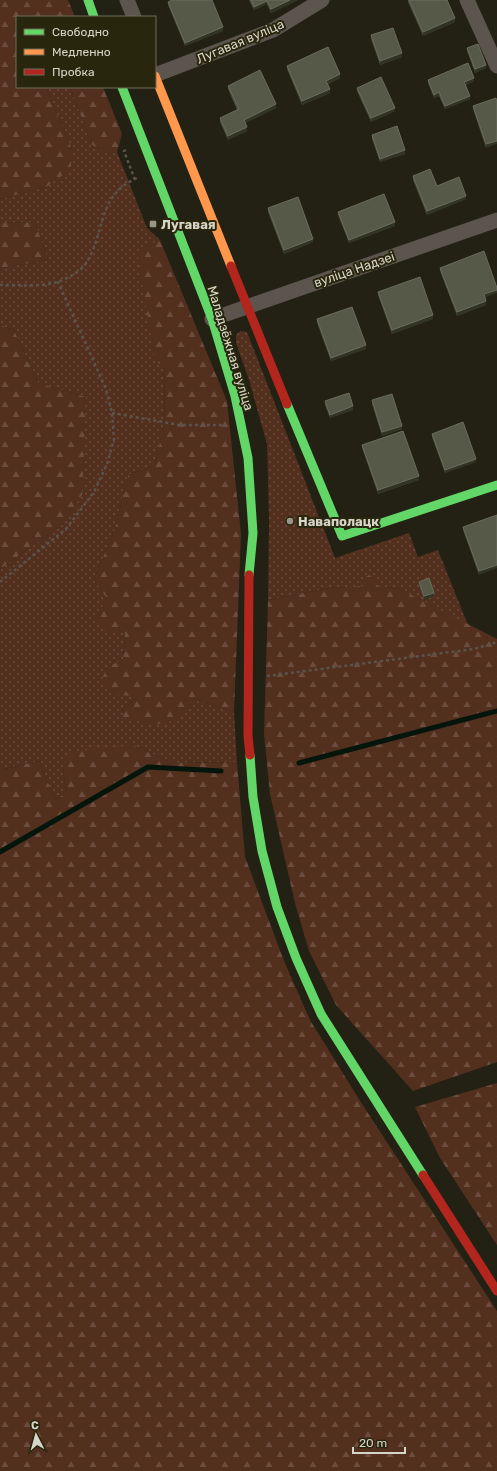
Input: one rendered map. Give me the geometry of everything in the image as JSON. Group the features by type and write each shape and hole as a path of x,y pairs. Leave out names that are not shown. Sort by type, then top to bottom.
{"main road":[{"path":"88,0 94,16"},
{"path":"156,79 247,307 342,536 497,486"},
{"name":"Маладзёжная вуліца","path":"122,88 212,319 235,396 248,458 253,533 249,577 248,736 254,804 262,851 277,907 296,958 322,1014 497,1291"}],"street":[{"path":"127,0 134,16"},
{"name":"Лугавая вуліца","path":"156,76 273,30 322,0"},
{"path":"467,0 497,66"},
{"name":"вуліца Надзеі","path":"212,319 497,220"}],"path":[{"path":"0,285 58,282 72,275 83,267 92,251 105,210 118,191 135,179 154,171"},
{"path":"0,582 66,529 94,492 107,464 114,439 112,413 106,389 58,282"},
{"path":"112,413 180,425 241,426"},
{"path":"248,678 474,649 497,642"}],"green space":[{"path":"0,0 68,0 75,16 16,16 16,88 46,88 73,152 70,170 46,187 0,199"},
{"path":"46,88 70,88 92,145 109,154 117,152 147,228 160,240 138,251 165,365 164,423 155,465 128,475 115,529 94,579 107,599 97,616 125,631 123,660 108,666 138,697 124,708 123,718 193,699 234,712 237,762 173,763 132,745 63,767 66,794 55,799 39,761 0,770 0,569 64,523 86,397 38,383 14,330 0,325 0,268 48,260 35,222 0,223 0,199 46,187 73,152"},
{"path":"70,88 103,88 122,134 117,152 109,154 92,145"},
{"path":"35,222 48,260 0,268 0,223"},
{"path":"160,240 227,401 241,534 234,712 193,699 177,720 154,725 123,718 124,708 138,697 114,694 101,681 108,666 123,660 125,631 105,633 96,616 107,599 94,579 115,529 128,475 155,465 164,423 165,365 155,362 137,251"},
{"path":"0,325 14,330 38,383 86,397 82,495 64,523 0,569"},
{"path":"240,331 247,332 335,558 409,533 418,557 438,550 468,625 400,589 377,586 329,588 268,600 269,521 267,444 249,380 236,343 236,335"},
{"path":"369,575 376,578 377,586 400,589 497,639 497,1062 413,1091 336,1005 309,951 295,903 270,794 264,734 268,600 329,588 363,586 363,579"},
{"path":"132,745 173,763 237,762 245,857 284,961 310,1020 362,1104 497,1311 497,1471 0,1471 0,770 39,761 55,799 66,794 63,767 70,752"},
{"path":"497,1083 497,1245 440,1158 415,1107"}],"building":[{"path":"172,0 212,0 223,27 185,43 168,2"},
{"path":"251,0 290,0 271,9 267,1 254,7"},
{"path":"409,0 447,0 455,18 423,32"},
{"path":"393,28 402,53 380,61 371,35"},
{"path":"478,44 486,65 475,69 467,48"},
{"path":"328,47 340,74 326,81 330,89 302,101 287,66"},
{"path":"468,63 474,78 464,82 470,96 445,106 439,92 434,95 428,80"},
{"path":"260,70 276,104 244,120 247,127 228,136 220,118 239,109 228,86"},
{"path":"381,77 395,108 371,118 357,88"},
{"path":"496,98 497,141 486,144 473,106"},
{"path":"397,126 405,150 380,159 372,135"},
{"path":"430,169 437,186 459,177 466,196 427,211 413,176"},
{"path":"384,194 395,222 349,240 338,212"},
{"path":"298,197 313,239 284,250 268,208"},
{"path":"484,251 497,290 484,294 486,301 457,312 440,268"},
{"path":"420,277 433,315 392,330 378,292"},
{"path":"352,307 366,345 331,358 317,319"},
{"path":"349,393 353,406 330,415 325,401"},
{"path":"392,394 402,426 382,432 372,400"},
{"path":"463,422 476,459 445,470 432,434"},
{"path":"403,431 419,476 378,490 362,445"},
{"path":"497,515 497,565 479,571 463,527"},
{"path":"429,578 434,593 424,596 419,582"}],"waterway":[{"path":"299,763 497,711"},
{"path":"0,852 148,767 221,771"}],"traffic: fast":[{"path":"88,0 94,16"},
{"path":"122,88 212,319 235,396 248,458 253,533 249,575"},
{"path":"287,404 342,536 497,485"},
{"path":"250,755 253,797 262,851 277,907 296,958 321,1014 423,1175"}],"traffic: slow":[{"path":"156,78 231,266"}],"traffic: jam":[{"path":"231,266 287,404"},
{"path":"249,575 248,736 250,755"},
{"path":"423,1175 497,1291"}],"place":[{"name":"Лугавая","path":"153,224"},
{"name":"Наваполацк","path":"290,521"}]}
